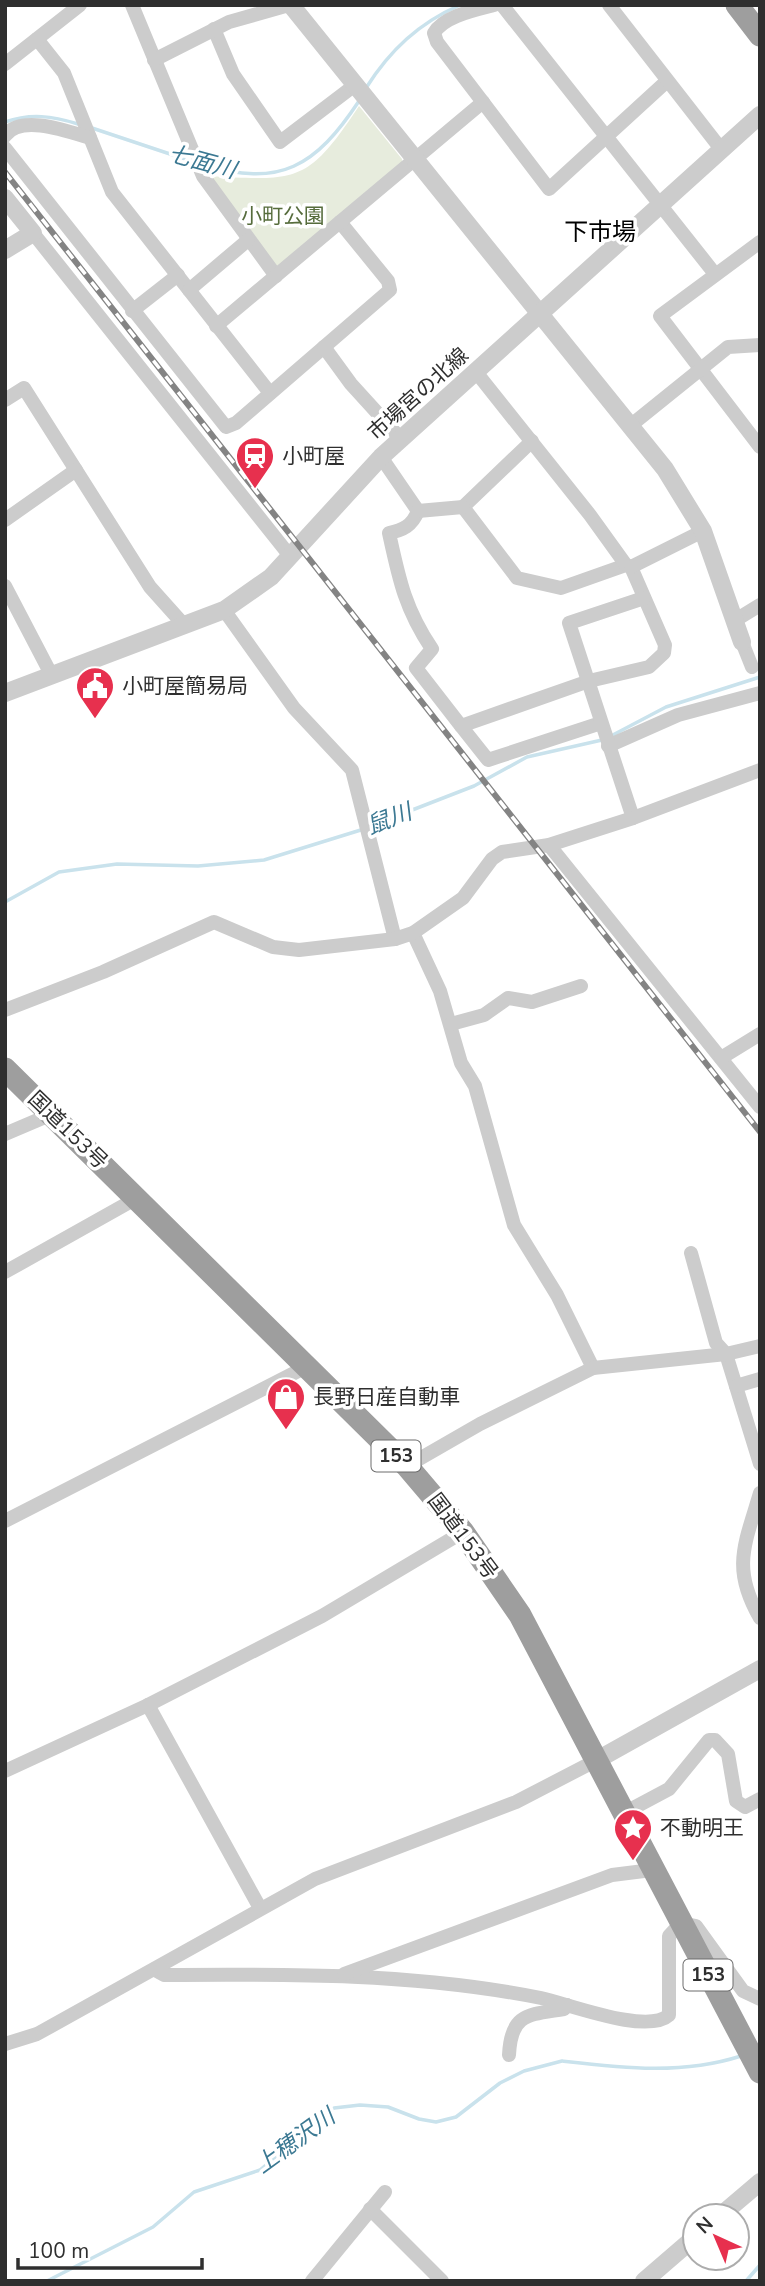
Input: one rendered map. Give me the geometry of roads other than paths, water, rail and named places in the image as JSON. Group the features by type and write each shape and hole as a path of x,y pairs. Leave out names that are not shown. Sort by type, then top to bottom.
{"highway":[{"path":"737,5 760,35"},
{"name":"国道153号","path":"5,1069 407,1466 463,1532 520,1615 760,2072"}],"street":[{"path":"5,64 80,5"},
{"path":"132,5 201,172 276,276"},
{"path":"154,60 214,29 290,5 665,469 703,531 752,667"},
{"path":"494,5 460,16 440,26 434,33 437,42 549,189 667,81"},
{"path":"502,5 715,274"},
{"path":"609,5 720,149"},
{"path":"214,29 233,74 280,142 360,91"},
{"path":"37,39 64,73 112,192 270,393"},
{"path":"216,326 483,102"},
{"name":"市場宮の北線","path":"5,693 224,610 271,577 381,457 760,115"},
{"path":"5,135 14,128 32,125 90,136"},
{"path":"5,148 226,427 270,393 390,290 388,281 340,222"},
{"path":"5,198 290,556"},
{"path":"5,250 33,233"},
{"path":"189,290 248,240"},
{"path":"760,242 660,316 760,447"},
{"path":"132,311 178,275"},
{"path":"630,426 728,347 760,345"},
{"path":"324,347 351,384 401,439"},
{"path":"461,726 589,681 649,667 664,653 665,645 628,566 590,514 476,373"},
{"path":"5,400 24,388 150,587 184,625"},
{"path":"418,511 463,507 532,442"},
{"path":"381,457 418,511"},
{"path":"5,520 76,470"},
{"path":"463,507 517,578 561,588 628,566 703,531"},
{"path":"418,511 414,520 404,530 389,533 401,588 412,620 432,649 416,668 488,760 602,726"},
{"path":"5,586 52,676"},
{"path":"633,818 569,623 644,598"},
{"path":"734,621 760,605"},
{"path":"224,610 294,708 352,771 395,939"},
{"path":"608,746 678,715 760,693"},
{"path":"5,1010 92,977 214,922 273,947 299,950 395,939 412,933 463,898 492,859 502,852 549,845 633,818 760,770"},
{"path":"549,845 760,1107"},
{"path":"412,933 440,991 461,1063 475,1086 514,1225 557,1295 593,1368"},
{"path":"451,1024 484,1015 508,998 532,1003 581,986"},
{"path":"721,1058 760,1034"},
{"path":"5,1134 52,1114"},
{"path":"5,1272 137,1198"},
{"path":"691,1252 716,1343 726,1354 760,1465"},
{"path":"407,1466 480,1424 593,1368 726,1354 760,1346"},
{"path":"5,1521 306,1367"},
{"path":"736,1386 760,1380"},
{"path":"760,1493 741,1569 760,1618"},
{"path":"5,1771 148,1705 322,1616 463,1532"},
{"path":"5,2045 37,2034 315,1879 516,1802 760,1669"},
{"path":"148,1705 260,1908"},
{"path":"624,1813 669,1789 709,1740 715,1740 728,1754 736,1801 745,1807 758,1803"},
{"path":"339,1975 612,1875 652,1870"},
{"path":"155,1970 163,1975 339,1975 469,1986 567,2005 639,2023 664,2020 672,2007 669,1936 681,1923 696,1926 743,1991 760,1999"},
{"path":"509,2055 510,2037 516,2024 526,2015 564,2009 567,2005"},
{"path":"736,2202 760,2182"},
{"path":"312,2281 385,2192"},
{"path":"370,2209 442,2281"},
{"path":"644,2281 681,2249"}],"waterway":[{"name":"七面川","path":"366,88 395,50 407,39 431,20 460,5"},
{"name":"七面川","path":"202,164 253,174 275,172 294,166 327,142 359,101"},
{"name":"七面川","path":"5,122 24,117 42,117 78,124"},
{"name":"七面川","path":"92,128 191,161"},
{"name":"鼠川","path":"609,737 666,707 760,677"},
{"name":"鼠川","path":"371,826 474,786 527,757 602,740"},
{"name":"鼠川","path":"5,902 59,872 117,864 198,866 264,860 364,829"},
{"name":"上穂沢川","path":"47,2281 153,2227 194,2192 260,2170 334,2108 360,2105 388,2107 419,2119 436,2122 456,2117 500,2083 524,2071 562,2061 630,2068 675,2068 741,2056"},
{"path":"746,2281 760,2265"}],"railway":[{"path":"5,172 760,1132"}],"place":[{"name":"小町屋","path":"255,490"},
{"name":"小町屋簡易局","path":"95,720"},
{"name":"長野日産自動車","path":"286,1431"},
{"name":"不動明王","path":"633,1862"}],"district":[{"name":"下市場","path":"600,232"}],"park label":[{"name":"小町公園","path":"283,216"}]}
